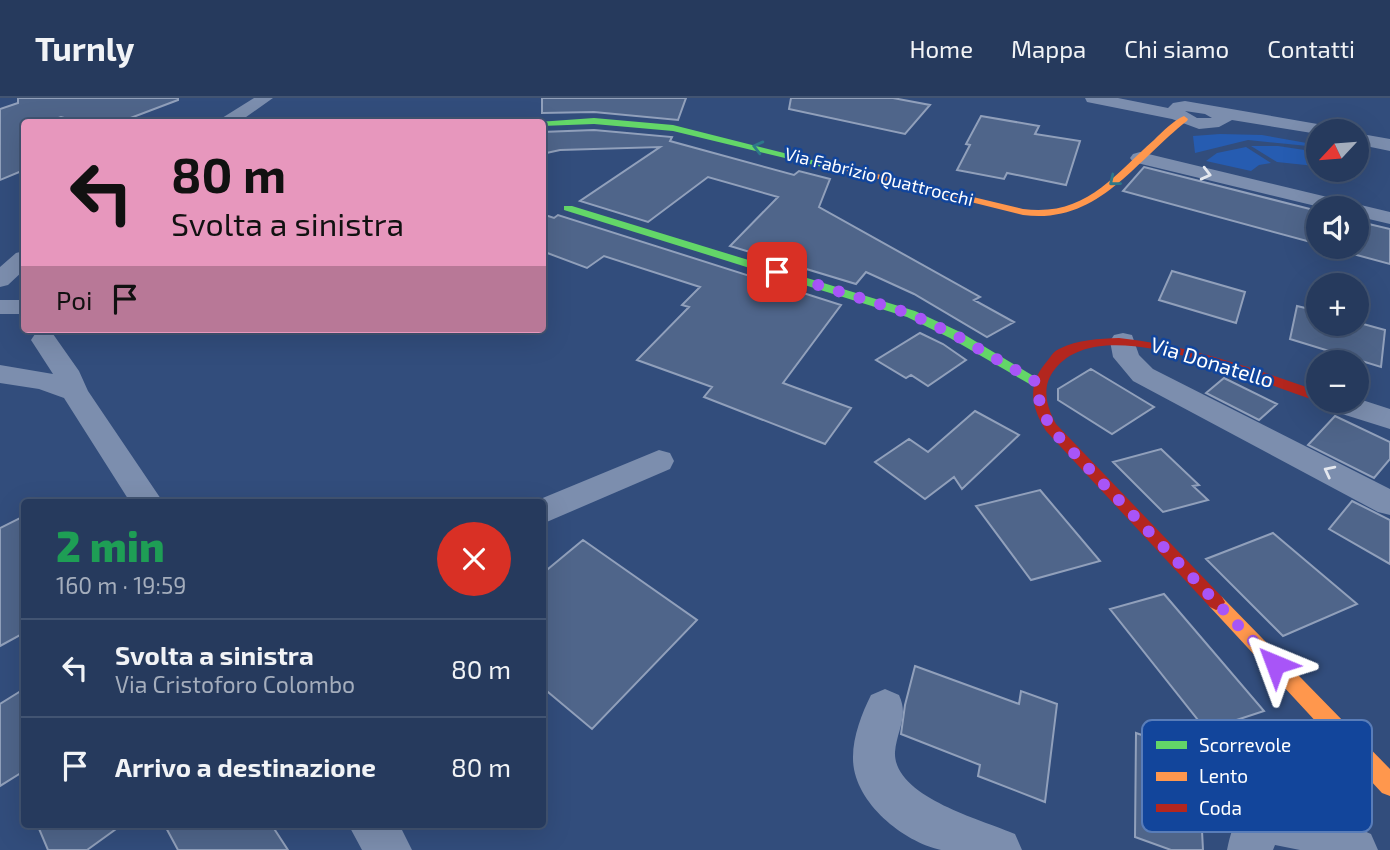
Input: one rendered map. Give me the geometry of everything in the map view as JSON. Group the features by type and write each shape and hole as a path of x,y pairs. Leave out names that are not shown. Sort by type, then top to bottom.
{"street":[{"path":"1093,98 1182,114"},
{"path":"1121,98 1182,114 1206,124 1218,118 1285,115 1306,123"},
{"path":"232,101 261,101"},
{"path":"233,119 261,101"},
{"name":"Via Fabrizio Quattrocchi","path":"546,122 594,121 673,128 1041,215 1063,213 1083,205 1140,158 1182,114"},
{"path":"1218,118 1306,132"},
{"path":"1369,141 1390,145"},
{"path":"1140,158 1306,198"},
{"path":"568,208 911,314 955,335 1038,383 1038,401 1042,415 1063,442 1328,720"},
{"path":"1369,213 1390,218"},
{"path":"0,281 21,261"},
{"path":"0,372 32,352 48,333"},
{"path":"49,333 74,392 145,499"},
{"path":"1124,341 1126,358 1143,375 1390,503"},
{"name":"Via Donatello","path":"1038,383 1049,364 1069,350 1092,343 1124,341 1170,348 1306,392"},
{"path":"0,372 44,381 74,392"},
{"path":"1369,412 1390,419"},
{"path":"546,510 659,461"},
{"path":"885,708 874,759 882,787 892,799 917,816 999,850"},
{"path":"1372,766 1390,785"},
{"path":"374,828 389,850"},
{"path":"1250,850 1252,832"},
{"path":"1311,832 1355,850"}],"shaded area":[{"path":"1262,135 1306,143 1306,146 1248,140 1195,153 1193,136"},
{"path":"1251,146 1306,150 1306,165 1277,162"},
{"path":"1246,147 1271,163 1259,165 1251,171 1206,161 1217,153"}],"building":[{"path":"18,98 178,98 128,119 21,119 21,171 0,180 0,109 18,103"},
{"path":"542,98 686,98 678,120 594,112 542,113"},
{"path":"791,98 893,98 930,105 905,134 789,109"},
{"path":"981,116 1039,126 1035,134 1080,141 1066,185 1007,173 1004,179 957,170 970,145 966,144"},
{"path":"594,130 672,137 670,141 794,175 799,171 830,179 819,207 980,297 974,300 1014,322 987,337 914,294 866,272 856,284 730,246 778,197 708,177 648,222 580,201 660,147 560,150 546,153 546,132"},
{"path":"1144,167 1306,208 1306,241 1123,191"},
{"path":"546,215 554,218 558,215 841,305 783,383 851,408 825,444 704,397 712,387 637,360 689,307 682,305 700,287 604,256 587,268 546,253"},
{"path":"1369,224 1390,229 1390,264 1369,258"},
{"path":"1172,271 1245,292 1236,323 1159,300"},
{"path":"1297,306 1306,308 1306,336 1369,336 1369,326 1385,330 1381,367 1369,363 1369,350 1326,350 1290,339"},
{"path":"920,333 943,344 966,360 928,386 911,375 906,378 876,360"},
{"path":"1091,369 1154,407 1112,434 1058,400 1058,389"},
{"path":"1224,378 1277,404 1259,420 1206,393"},
{"path":"975,411 1019,435 962,489 954,477 925,499 875,462 909,439 928,452"},
{"path":"1335,416 1390,442 1390,459 1374,478 1308,445"},
{"path":"1161,449 1199,485 1193,486 1208,500 1163,512 1113,462"},
{"path":"1040,490 1100,561 1031,580 976,506"},
{"path":"1352,501 1390,520 1390,564 1329,529"},
{"path":"21,518 21,635 0,646 0,528"},
{"path":"1273,533 1357,604 1283,636 1206,559"},
{"path":"583,540 697,620 592,729 546,690 546,571"},
{"path":"1164,594 1264,711 1237,720 1198,720 1110,609"},
{"path":"915,666 1019,704 1021,691 1057,704 1045,802 978,776 980,765 901,734"},
{"path":"21,691 21,773 0,786 0,704"},
{"path":"1136,733 1142,735 1142,832 1202,832 1203,850 1171,850 1135,837"},
{"path":"39,828 117,828 87,850 48,850"},
{"path":"166,828 274,828 288,850 178,850"}],"traffic: fast":[{"path":"546,123 594,121 673,128 839,168"},
{"path":"568,208 911,314 955,335 1038,383"}],"traffic: slow":[{"path":"839,168 1023,212 1051,214 1070,210 1105,189 1184,119"},
{"path":"1216,602 1328,720"},
{"path":"1372,766 1390,785"}],"traffic: jam":[{"path":"1216,602 1051,427 1039,398 1043,375 1063,352 1088,343 1119,342 1154,345 1190,353 1306,392"}],"route":[{"path":"777,272 911,314 955,335 1038,383 1042,415 1054,432 1275,664"}]}
